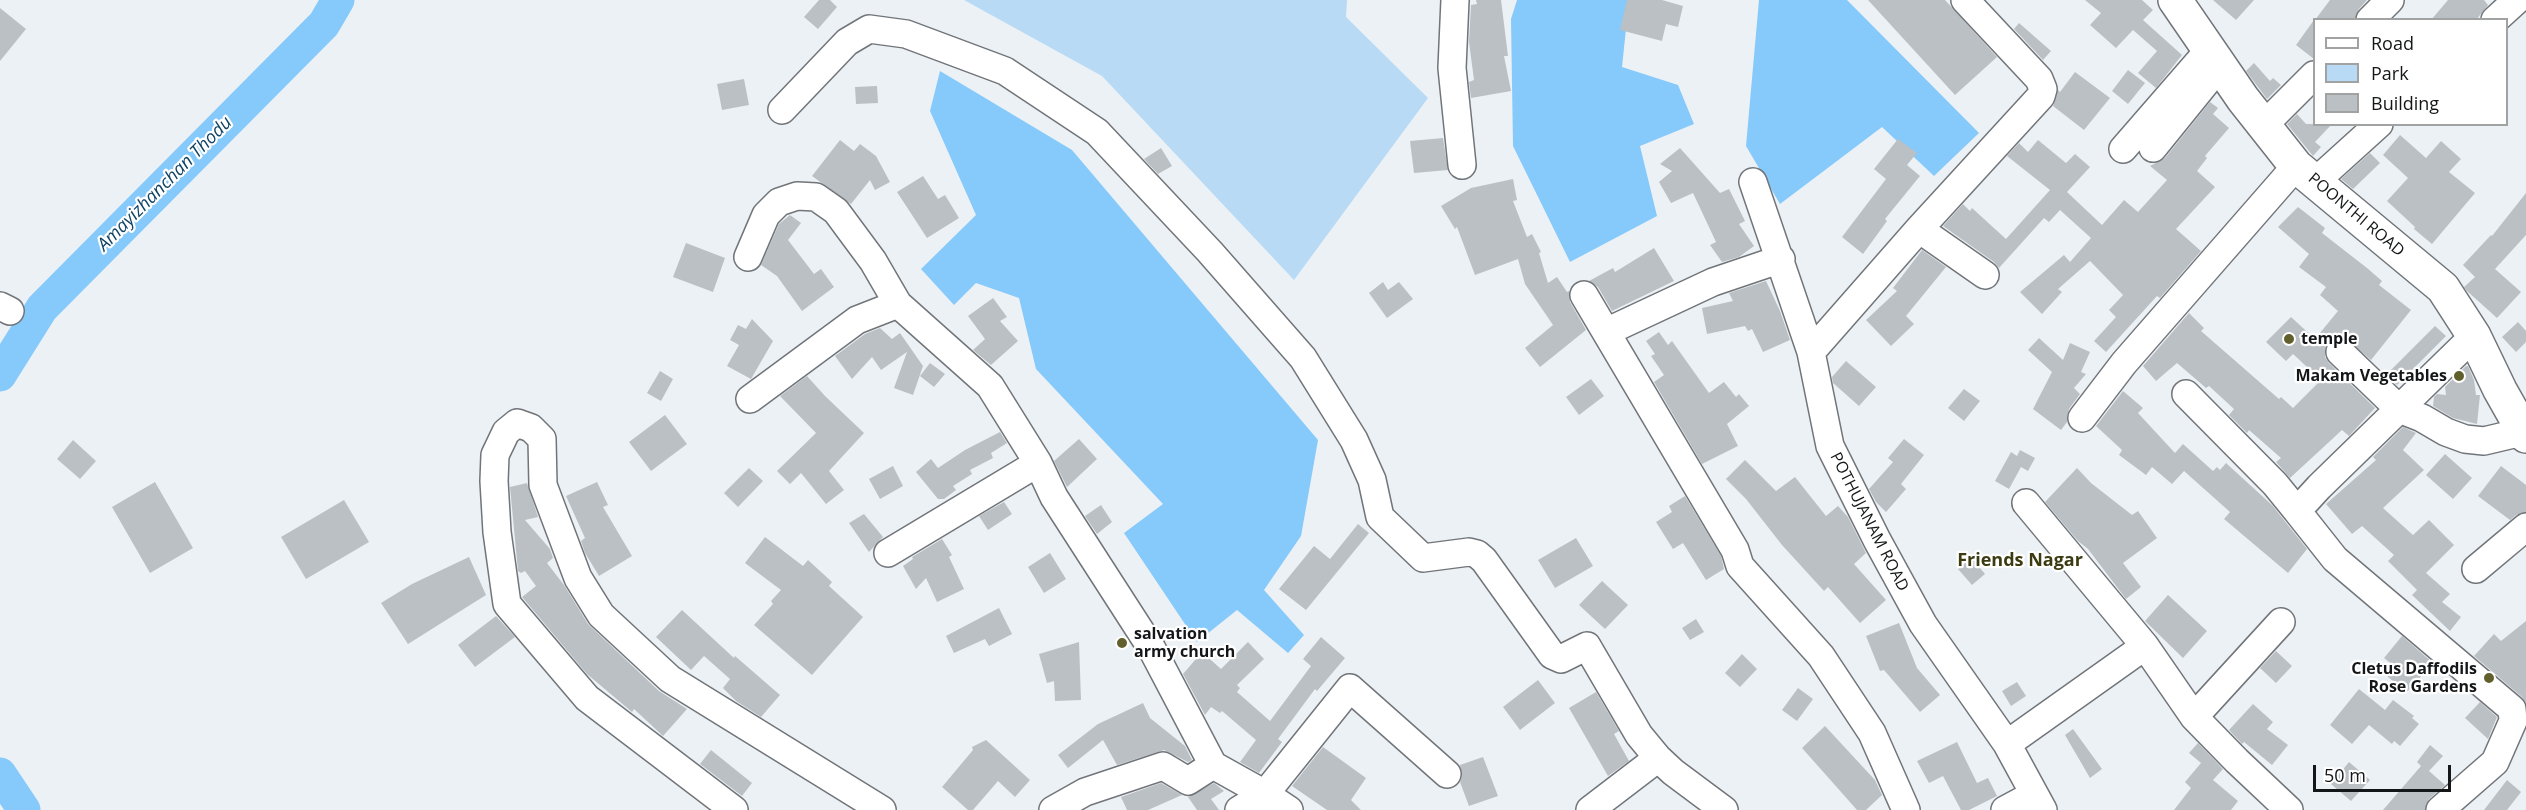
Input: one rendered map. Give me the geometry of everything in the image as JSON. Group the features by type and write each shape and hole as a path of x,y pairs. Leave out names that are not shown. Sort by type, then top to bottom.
{"main road":[{"name":"POONTHI ROAD","path":"2175,0 2263,126 2306,173 2443,288 2474,336 2524,434"}],"street":[{"path":"1455,0 1452,68 1462,165"},
{"path":"1810,352 2041,96 2043,88 2039,79 1965,0"},
{"path":"2372,18 2390,0"},
{"path":"2497,18 2517,0"},
{"path":"782,110 847,42 869,29 906,34 1005,71 1097,132 1210,252 1303,358 1354,440 1372,480 1380,517 1423,558 1469,552 1477,554 1484,560 1552,655 1561,659 1587,646 1639,735 1658,758 1724,810"},
{"path":"2153,148 2208,80 2216,60"},
{"path":"2122,149 2216,60"},
{"path":"2263,126 2313,76"},
{"path":"2082,418 2124,363 2306,173 2376,126"},
{"name":"POTHUJANAM ROAD","path":"1753,182 1781,259 1810,352 1830,446 1871,529 1923,624 2007,744 2038,802"},
{"path":"748,257 766,215 779,202 797,196 816,197 836,211 873,261 898,303 990,386 1038,463 1054,497 1152,649 1213,765 1289,810"},
{"path":"1919,229 1985,275"},
{"path":"1606,332 1713,282 1781,259"},
{"path":"1584,295 1735,550 1740,566 1821,656 1872,733 1906,810"},
{"path":"750,399 857,320 898,303"},
{"path":"2297,511 2474,336"},
{"path":"2340,352 2399,409 2422,418 2446,432 2465,439 2484,441 2524,434"},
{"path":"2186,394 2275,484 2335,559 2512,709 2513,721 2495,762 2440,810"},
{"path":"734,810 587,698 507,604 497,532 495,454 506,432 517,423 531,428 542,439 543,485 578,578 601,615 670,679 882,810"},
{"path":"888,553 1038,463"},
{"path":"2026,503 2145,646 2194,717 2289,810"},
{"path":"2476,569 2526,527"},
{"path":"2194,717 2281,622"},
{"path":"2007,744 2145,646"},
{"path":"1239,810 1265,794 1350,688 1447,774"},
{"path":"1590,810 1658,758"},
{"path":"1053,810 1085,792 1163,766 1188,781 1213,765"},
{"path":"2005,810 2038,802"}],"green space":[{"path":"964,0 1347,0 1346,17 1428,98 1294,280 1102,76"}],"shaded area":[{"path":"1517,0 1629,0 1622,67 1678,85 1694,124 1640,146 1657,216 1570,262 1513,146 1511,19"},
{"path":"1759,0 1847,0 1979,133 1934,176 1882,127 1780,204 1746,146"},
{"path":"940,71 1072,150 1318,440 1301,536 1264,590 1304,635 1288,653 1237,610 1197,642 1124,533 1163,504 1036,369 1019,298 976,283 954,305 921,269 976,215 930,111"}],"building":[{"path":"819,0 830,0 837,7 818,29 804,17"},
{"path":"1476,0 1501,0 1508,56 1504,56 1511,91 1471,98 1469,82 1474,80 1469,42 1471,5 1477,4"},
{"path":"1627,0 1662,0 1683,6 1678,27 1666,24 1662,41 1620,30"},
{"path":"1868,0 1945,0 1997,57 1955,95"},
{"path":"2085,0 2142,0 2153,10 2143,20 2182,55 2156,88 2138,73 2157,51 2133,30 2116,48 2090,25 2101,13"},
{"path":"2213,0 2254,0 2236,20"},
{"path":"2330,0 2367,0 2359,9 2356,18 2316,18"},
{"path":"2448,0 2484,0 2488,5 2478,18 2433,18"},
{"path":"0,8 26,29 0,61"},
{"path":"2313,21 2313,58 2296,45"},
{"path":"2019,23 2051,51 2043,60 2014,29"},
{"path":"2254,63 2270,81 2273,78 2281,85 2267,99 2246,71"},
{"path":"2128,70 2145,83 2128,104 2112,91"},
{"path":"2075,72 2110,98 2084,130 2053,106 2058,90 2060,92"},
{"path":"744,79 749,105 722,110 717,84"},
{"path":"877,86 878,103 856,104 855,87"},
{"path":"2210,102 2218,108 2213,114 2229,128 2205,156 2207,158 2197,171 2215,187 2176,229 2201,251 2160,298 2157,296 2106,352 2094,341 2116,317 2109,310 2123,295 2090,261 2058,289 2062,292 2042,314 2020,292 2064,255 2070,262 2091,238 2060,210 2049,222 2044,218 1999,268 1994,262 1943,226 1963,204 1970,211 1972,208 2006,239 2050,190 2007,156 2019,143 2028,152 2038,140 2066,163 2075,154 2090,167 2067,192 2102,225 2124,200 2138,212 2167,180 2150,166 2165,158"},
{"path":"2297,114 2306,124 2330,126 2315,142 2321,147 2313,156 2287,124"},
{"path":"2400,135 2426,158 2441,141 2461,159 2449,172 2475,193 2432,244 2387,201 2408,178 2383,155"},
{"path":"1443,138 1448,170 1414,173 1410,141"},
{"path":"1898,139 1917,153 1907,165 1920,176 1885,219 1887,221 1863,254 1842,237 1886,179 1874,169"},
{"path":"840,140 854,151 860,144 876,156 890,182 875,190 870,180 851,204 812,176"},
{"path":"1161,148 1172,166 1158,174 1144,159"},
{"path":"1680,148 1720,193 1729,189 1745,221 1739,224 1754,246 1739,257 1722,262 1710,245 1716,242 1693,193 1671,203 1659,182 1672,171 1660,164"},
{"path":"2370,153 2380,163 2353,189 2341,179"},
{"path":"923,176 938,199 945,195 959,218 927,238 897,192"},
{"path":"1513,179 1517,200 1513,201 1527,237 1532,234 1541,252 1539,253 1548,283 1557,277 1567,292 1569,291 1570,302 1586,330 1540,367 1525,348 1553,325 1525,284 1518,259 1475,275 1457,227 1455,229 1441,206 1471,188"},
{"path":"2526,193 2526,235 2495,269 2521,292 2497,318 2464,287 2475,277 2463,265 2492,236"},
{"path":"2298,207 2325,228 2322,233 2382,281 2379,285 2411,310 2371,360 2344,337 2335,337 2328,342 2325,357 2329,363 2375,408 2349,436 2342,430 2290,478 2276,462 2281,458 2249,430 2247,433 2229,415 2234,409 2209,386 2206,388 2177,363 2156,381 2143,366 2189,313 2204,328 2201,331 2279,399 2281,397 2293,408 2321,380 2293,354 2286,361 2266,342 2291,317 2315,339 2338,311 2320,295 2326,287 2299,267 2309,254 2278,227"},
{"path":"790,215 801,223 788,240 814,274 821,269 834,287 802,311 777,276 761,265 779,224"},
{"path":"686,243 725,258 713,292 673,277"},
{"path":"1654,248 1674,281 1612,311 1598,287 1589,281 1613,268 1615,272"},
{"path":"1922,250 1946,267 1906,316 1914,324 1891,346 1866,320 1897,291 1893,288"},
{"path":"1766,281 1790,340 1763,352 1752,329 1748,331 1745,326 1707,334 1702,308 1733,301 1729,293"},
{"path":"1383,282 1388,290 1399,282 1413,299 1387,318 1369,293"},
{"path":"993,298 1007,317 1000,321 1018,341 991,365 973,350 985,339 968,316"},
{"path":"752,319 773,341 751,379 727,366 739,345 730,340 738,325 746,329"},
{"path":"2518,322 2526,331 2526,342 2516,352 2502,337"},
{"path":"2435,326 2446,336 2397,385 2386,375"},
{"path":"880,328 892,339 900,333 923,366 913,395 894,388 907,352 881,370 872,357 852,379 835,356 865,334"},
{"path":"1659,332 1668,345 1672,341 1709,393 1724,382 1736,397 1739,394 1749,406 1727,424 1738,446 1702,464 1654,382 1664,375 1651,356 1655,354 1646,341"},
{"path":"2039,338 2063,360 2070,343 2090,352 2081,372 2086,374 2074,388 2080,394 2069,409 2067,422 2061,430 2033,409 2052,372 2028,350"},
{"path":"1846,361 1876,387 1859,406 1833,383 1832,377"},
{"path":"930,363 945,374 934,387 920,376"},
{"path":"2466,366 2474,380 2476,395 2480,395 2477,424 2453,418 2433,406 2434,397 2437,394 2446,395 2445,387"},
{"path":"660,371 673,379 661,401 647,393"},
{"path":"807,376 864,433 829,471 844,490 826,504 801,473 790,484 777,471 816,433 780,396"},
{"path":"1591,379 1604,396 1579,415 1566,397"},
{"path":"1964,389 1980,401 1964,421 1948,408"},
{"path":"2123,391 2143,408 2138,413 2175,453 2183,444 2213,471 2217,467 2220,470 2226,463 2272,505 2307,549 2288,573 2224,519 2230,512 2184,471 2172,484 2152,467 2146,475 2119,455 2122,450 2096,426"},
{"path":"665,415 687,444 651,471 629,442"},
{"path":"2403,427 2416,433 2403,450 2424,470 2383,508 2413,535 2429,520 2454,545 2426,573 2450,594 2442,602 2461,617 2450,631 2412,595 2417,590 2388,561 2394,555 2362,526 2352,534 2326,504 2376,460 2373,457"},
{"path":"1000,432 1007,443 991,453 993,458 970,470 972,474 953,486 956,490 944,499 938,499 916,472 931,459 938,468 965,450"},
{"path":"1079,439 1097,459 1067,487 1054,461"},
{"path":"1904,439 1924,455 1901,484 1906,489 1886,512 1876,502 1869,489 1893,462 1888,458"},
{"path":"73,440 96,461 80,479 57,459"},
{"path":"2020,450 2035,458 2028,471 2021,467 2009,489 1995,481 2011,452 2017,456"},
{"path":"2445,454 2472,478 2453,499 2426,475"},
{"path":"1745,460 1776,491 1795,477 1826,516 1838,506 1848,517 1866,553 1854,564 1886,600 1860,623 1828,587 1824,591 1782,545 1746,499 1726,479"},
{"path":"893,466 903,486 880,499 869,479"},
{"path":"2501,466 2526,485 2526,512 2510,520 2478,496"},
{"path":"749,468 763,481 738,507 724,493"},
{"path":"2077,468 2091,483 2132,515 2138,511 2157,538 2123,563 2141,587 2126,599 2088,549 2078,541 2045,502"},
{"path":"155,482 193,548 150,573 112,507"},
{"path":"597,482 608,505 603,507 632,556 599,576 585,553 581,541 585,538 566,496"},
{"path":"527,483 538,517 525,520 550,549 553,558 547,563 564,585 588,624 659,691 687,709 663,736 634,709 632,712 587,674 522,597 536,586 525,571 521,573 518,571 510,487"},
{"path":"1685,496 1721,556 1724,569 1706,580 1683,543 1673,549 1656,522 1672,512 1669,506"},
{"path":"344,500 369,542 306,579 281,537"},
{"path":"1004,502 1012,514 988,530 979,516"},
{"path":"1101,505 1112,522 1097,534 1085,516"},
{"path":"864,514 883,537 869,552 849,523"},
{"path":"1358,524 1369,533 1306,610 1279,589 1314,546 1330,559"},
{"path":"765,537 803,566 808,560 832,582 829,586 863,617 812,675 754,625 773,604 771,601 781,590 745,563"},
{"path":"1576,538 1593,566 1555,588 1538,560"},
{"path":"942,539 952,555 949,557 964,589 937,602 926,578 916,589 903,566 913,559 912,557"},
{"path":"1050,553 1066,579 1044,593 1028,567"},
{"path":"469,557 486,595 408,644 381,603 412,584"},
{"path":"1971,557 1985,574 1972,585 1958,569"},
{"path":"1602,581 1628,605 1605,629 1579,605"},
{"path":"2168,595 2207,631 2183,658 2145,621"},
{"path":"999,608 1012,634 989,646 985,639 954,653 946,636"},
{"path":"682,610 734,658 735,656 780,695 761,717 736,701 723,688 730,679 704,656 691,670 656,637"},
{"path":"496,616 515,637 475,667 458,645"},
{"path":"1696,619 1704,632 1690,640 1682,628"},
{"path":"2526,621 2526,704 2522,697 2474,656 2494,634 2501,641"},
{"path":"1899,623 1917,668 1940,695 1920,712 1884,670 1880,671 1866,636"},
{"path":"2402,636 2433,663 2406,693 2386,675 2394,666 2384,658"},
{"path":"1321,637 1345,658 1317,691 1315,689 1278,739 1282,742 1259,773 1240,762 1256,740 1222,711 1220,713 1211,707 1205,715 1183,674 1202,652 1221,669 1248,642 1264,659 1237,685 1240,688 1237,692 1270,721 1311,666 1303,659"},
{"path":"1079,642 1081,700 1055,701 1054,681 1047,683 1039,654"},
{"path":"2276,651 2292,666 2276,683 2260,668"},
{"path":"1742,654 1757,669 1740,687 1725,673"},
{"path":"1538,680 1555,703 1520,730 1503,707"},
{"path":"2017,682 2026,696 2011,706 2002,691"},
{"path":"1798,688 1813,699 1797,721 1782,710"},
{"path":"2359,689 2385,710 2393,700 2414,716 2412,718 2419,724 2400,746 2394,741 2392,744 2369,725 2352,744 2330,725"},
{"path":"1596,692 1619,731 1614,734 1629,761 1608,776 1569,708"},
{"path":"2480,702 2497,717 2488,739 2465,718"},
{"path":"1143,703 1150,718 1185,746 1192,760 1188,762 1164,750 1117,765 1103,740 1068,768 1058,755 1098,724"},
{"path":"2253,704 2273,722 2267,729 2288,745 2272,765 2244,742 2242,744 2229,730"},
{"path":"1825,726 1875,780 1882,795 1866,810 1857,810 1802,748"},
{"path":"2073,729 2102,769 2090,778 2065,735"},
{"path":"986,740 1030,780 1015,797 998,781 973,810 968,810 942,787 973,750 972,747"},
{"path":"1957,742 1977,783 1988,778 1997,796 1969,810 1961,810 1943,776 1929,783 1917,761"},
{"path":"2198,743 2223,769 2213,780 2238,801 2231,810 2174,810 2191,788 2185,782 2201,763 2189,753"},
{"path":"2430,745 2443,756 2429,771 2445,785 2429,799 2425,810 2383,810 2421,766 2417,762"},
{"path":"1323,747 1366,778 1351,800 1361,810 1327,810 1292,786"},
{"path":"711,750 752,783 742,796 700,764"},
{"path":"1483,757 1498,796 1469,806 1460,782 1462,777 1460,765"},
{"path":"2349,762 2370,780 2351,801 2331,784"},
{"path":"2507,780 2521,792 2507,810 2484,810"},
{"path":"1161,783 1182,795 1148,810 1127,810 1121,797"},
{"path":"1214,783 1224,791 1211,799 1219,810 1197,810 1188,797"}],"waterway":[{"name":"Amayizhanchan Thodu","path":"0,375 42,308 324,24 338,0"},
{"name":"Amayizhanchan Thodu","path":"0,774 24,810"}],"place":[{"name":"temple","path":"2289,339"},
{"name":"Makam Vegetables","path":"2459,376"},
{"name":"salvation army church","path":"1122,643"},
{"name":"Cletus Daffodils Rose Gardens","path":"2489,678"}],"district":[{"name":"Friends Nagar","path":"2020,561"}]}
